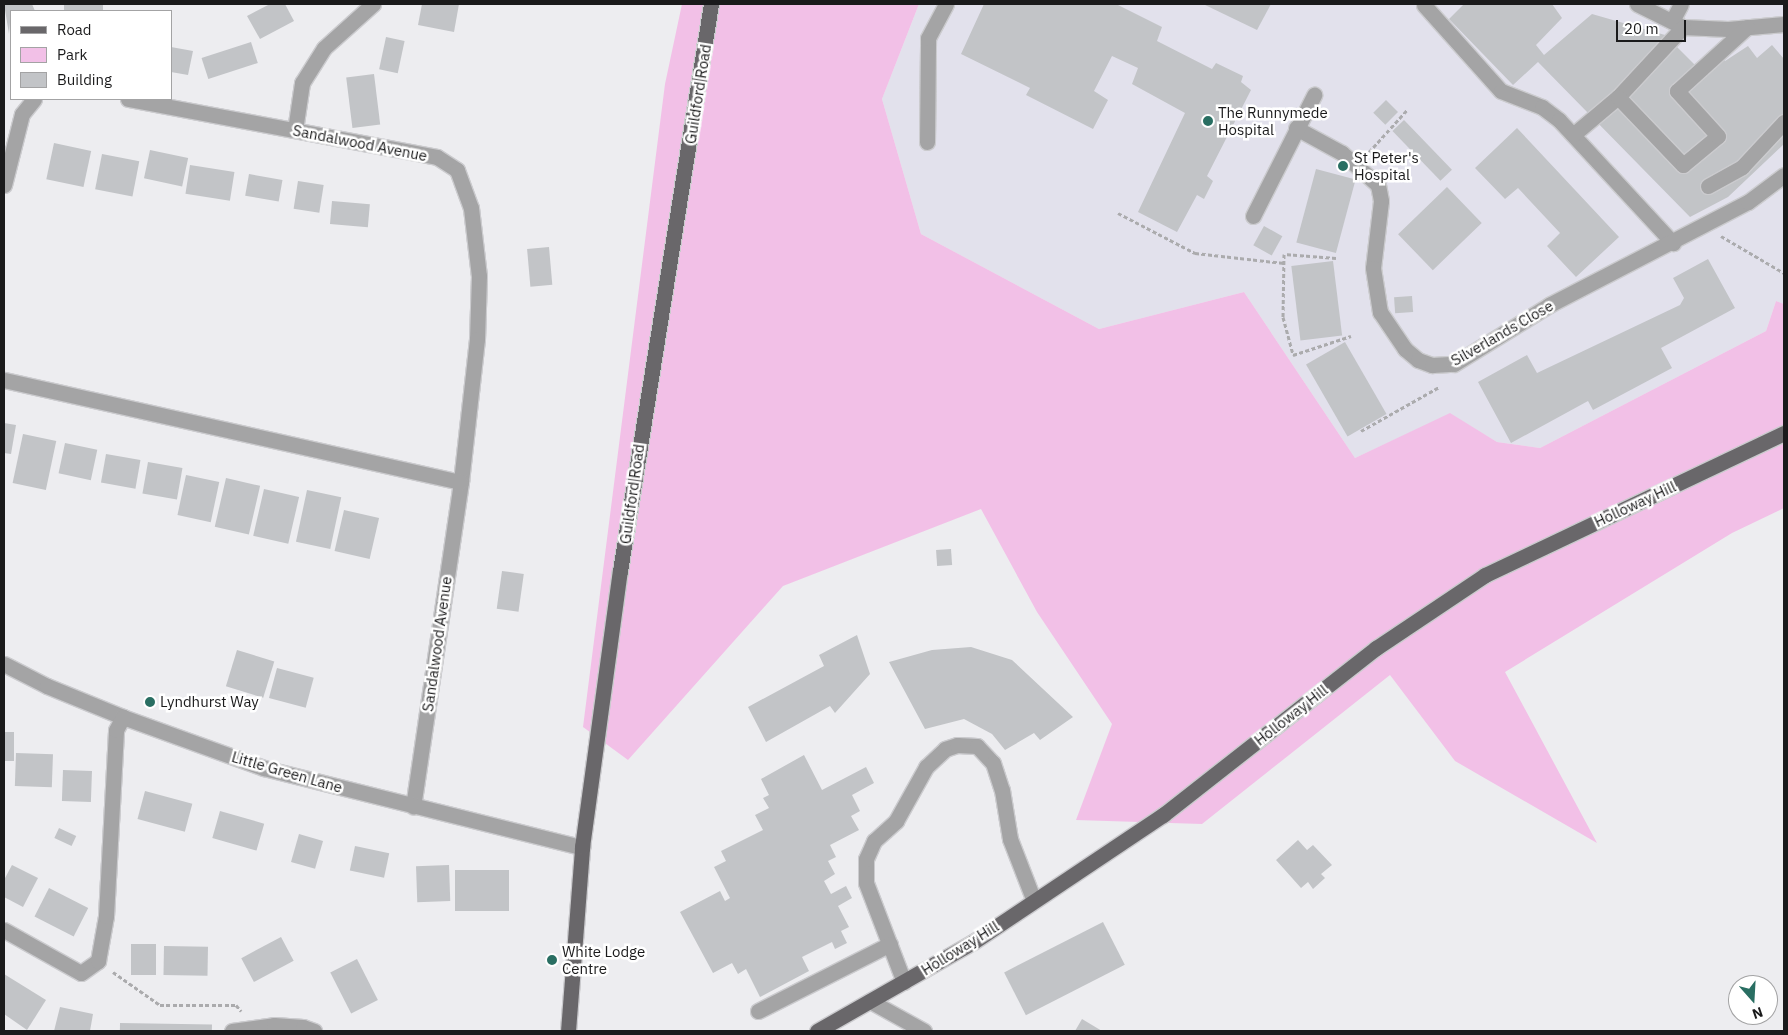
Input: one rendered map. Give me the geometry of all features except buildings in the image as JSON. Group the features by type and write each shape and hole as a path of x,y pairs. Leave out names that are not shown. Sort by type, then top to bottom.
{"main road":[{"name":"Guildford Road","path":"571,986 582,847 634,472 711,4"},
{"name":"Holloway Hill","path":"817,1031 904,982 1034,901 1163,815 1376,648 1485,575 1784,433"},
{"path":"568,1031 571,986"},
{"path":"571,986 578,1031"}],"street":[{"path":"295,130 302,83 306,76 324,48 373,4"},
{"path":"927,142 928,38 946,4"},
{"path":"1638,4 1677,24 1747,27 1784,24"},
{"path":"1574,134 1618,97 1677,24 1681,4"},
{"path":"1424,5 1501,91 1542,107 1574,134 1673,243"},
{"path":"1618,97 1683,165 1718,136 1677,90 1747,27"},
{"path":"1253,216 1314,95"},
{"path":"4,185 22,114 33,100"},
{"name":"Sandalwood Avenue","path":"133,100 437,157 457,170 471,208 479,276 477,338 461,482 413,806"},
{"path":"1708,186 1742,167 1784,122"},
{"name":"Silverlands Close","path":"1296,128 1342,153 1378,185 1382,202 1373,268 1380,312 1404,349 1418,360 1432,365 1454,364 1549,305 1673,243 1748,202 1784,175"},
{"path":"4,380 461,482"},
{"name":"Little Green Lane","path":"4,664 47,686 123,717 264,768 582,847"},
{"path":"4,930 81,973 98,961 106,916 116,730 123,717"},
{"path":"904,982 866,883 866,859 874,842 896,820 926,767 945,749 957,745 977,746 993,763 1002,790 1010,839 1034,901"},
{"path":"758,1012 890,944"},
{"path":"870,1001 919,1030"},
{"path":"232,1031 274,1025 303,1027 314,1031"}],"path":[{"path":"1357,165 1407,110"},
{"path":"1118,213 1195,253 1284,263"},
{"path":"1711,222 1714,231 1734,245 1784,273"},
{"path":"1336,258 1284,254 1283,317 1293,356 1350,336"},
{"path":"1361,431 1439,386"},
{"path":"98,961 160,1005 236,1005 256,1028"}],"shaded area":[{"name":"St Peter's Hospital","path":"919,4 1784,4 1784,304 1776,301 1766,331 1540,448 1497,442 1450,414 1355,458 1244,292 1099,329 921,234 882,99"}],"green space":[{"path":"682,4 919,4 882,99 921,234 1099,329 1244,292 1355,458 1450,413 1497,442 1540,448 1766,331 1776,301 1784,304 1784,508 1732,533 1505,672 1597,843 1455,761 1390,675 1202,824 1076,820 1112,724 1037,612 981,509 783,586 628,760 583,727 665,84"}],"place":[{"name":"The Runnymede Hospital","path":"1208,121"},
{"name":"St Peter's Hospital","path":"1343,166"},
{"name":"Lyndhurst Way","path":"150,702"},
{"name":"White Lodge Centre","path":"552,960"}]}
